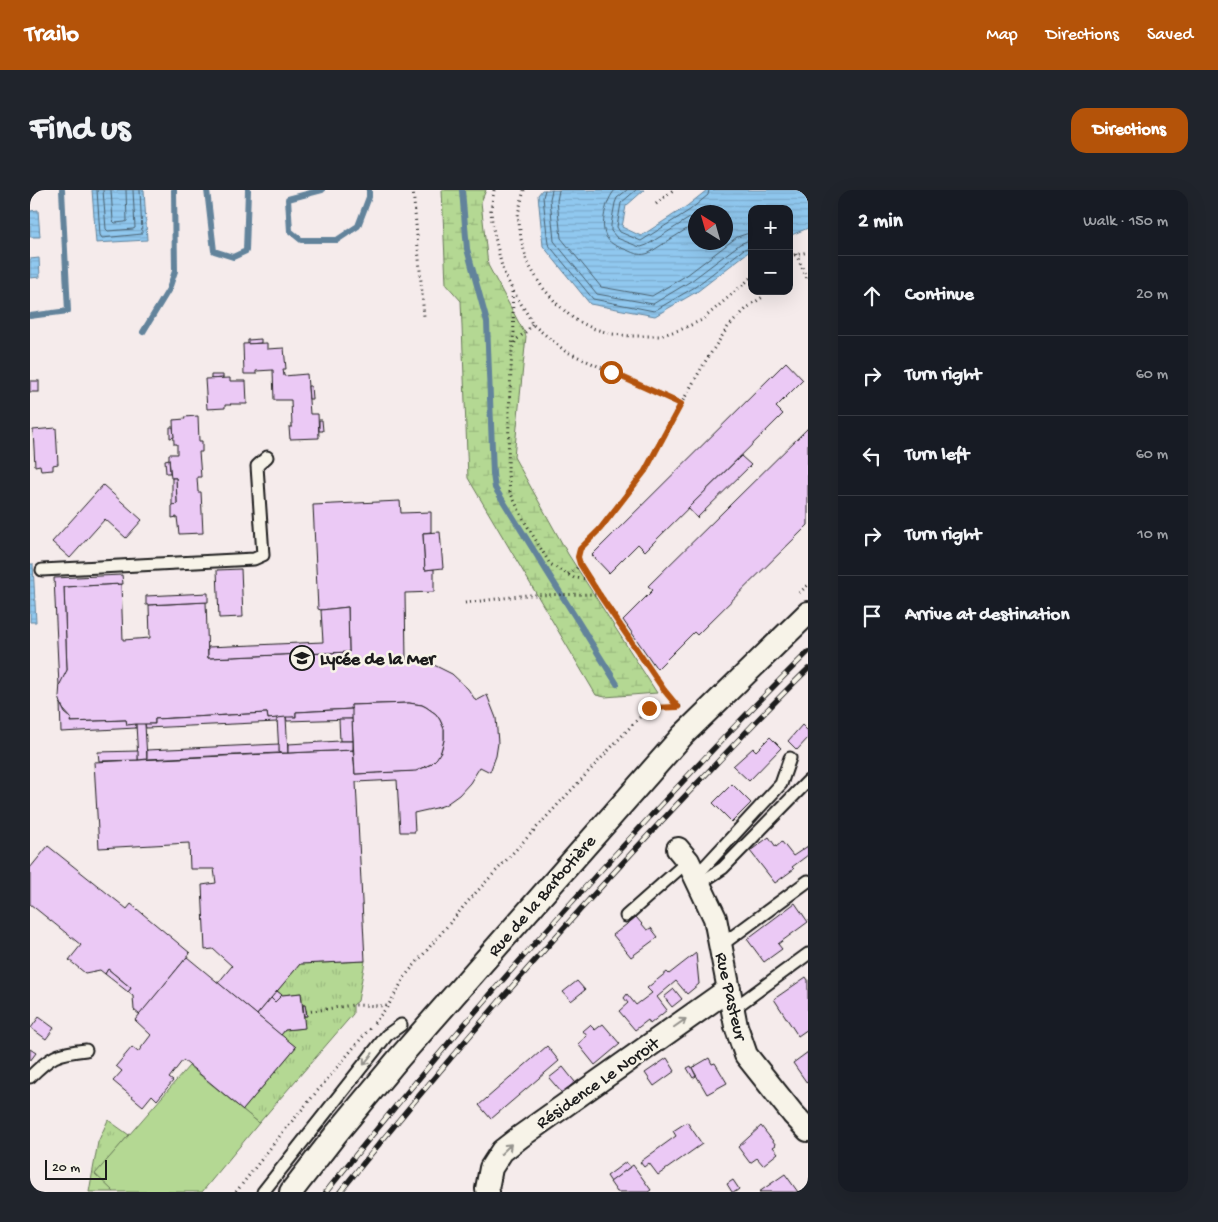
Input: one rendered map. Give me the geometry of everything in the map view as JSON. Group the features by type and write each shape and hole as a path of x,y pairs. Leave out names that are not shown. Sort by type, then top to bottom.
{"street":[{"name":"Rue de la Barbotière","path":"291,1192 399,1058 683,735 808,613"},
{"name":"Rue Pasteur","path":"690,868 715,918 736,1026 746,1055 792,1114 808,1130"},
{"name":"Résidence Le Noroit","path":"488,1192 490,1168 502,1151 520,1137 731,999"}],"lane":[{"path":"42,570 254,559 262,555 258,466 267,457"},
{"path":"626,916 690,868 781,784 790,758"},
{"path":"690,868 723,868 808,781"},
{"path":"720,946 808,881"},
{"path":"731,999 808,954"},
{"path":"263,1192 387,1035 401,1025"},
{"path":"30,1077 40,1066 54,1056 67,1052 86,1050"}],"path":[{"path":"413,190 424,316"},
{"path":"494,190 491,210 503,272 532,324 565,351 681,404"},
{"path":"524,190 518,214 521,239 527,262 542,287 558,305 574,319 592,328 612,334 631,336 660,336 674,332 702,320 748,280"},
{"path":"656,204 673,190"},
{"path":"793,255 808,252"},
{"path":"796,254 808,281"},
{"path":"512,289 514,332 509,412 508,474 510,492 545,557 553,567 574,578 590,579"},
{"path":"236,1192 279,1137 388,1006 406,975 470,900 649,708 678,707 664,690 599,594 580,564 578,557 580,549 600,529 645,471 705,362 728,327 748,307 764,296"},
{"path":"512,349 516,340 532,324"},
{"path":"568,574 576,570 580,564"},
{"path":"465,603 526,596 599,594"},
{"path":"306,1012 353,1005 388,1006"}],"green space":[{"path":"442,190 486,190 481,202 488,265 526,336 514,457 568,554 657,693 605,697 596,695 468,478 461,301 446,284"},
{"path":"365,961 358,1001 353,1005 353,1014 259,1123 243,1110 296,1047 281,1035 285,1030 304,1028 304,1016 307,1016 301,993 282,995 277,991 300,964"},
{"path":"189,1066 259,1123 202,1192 114,1192 95,1174"},
{"path":"108,1120 129,1135 96,1174 114,1192 89,1192 98,1142"}],"water":[{"path":"92,190 144,190 147,240 96,243"},
{"path":"542,190 644,190 626,206 622,227 641,236 688,205 688,250 733,250 733,205 688,205 707,190 808,190 808,228 793,234 793,205 748,205 748,253 698,291 655,316 590,304 543,246 538,195"},
{"path":"38,210 40,237 30,237 30,211"},
{"path":"39,258 40,277 30,278 30,259"},
{"path":"30,564 33,564 36,622 30,622"}],"building":[{"path":"261,339 261,343 248,344 248,340"},
{"path":"267,343 267,349 284,348 286,369 283,369 284,376 307,374 310,414 318,414 319,438 290,439 289,427 292,427 291,400 274,400 273,370 256,371 256,374 244,374 243,344"},
{"path":"786,362 803,380 776,407 783,414 645,551 638,544 609,573 592,555"},
{"path":"211,375 223,375 223,378 211,379"},
{"path":"230,378 230,381 246,381 247,404 230,404 225,405 225,408 207,409 205,379"},
{"path":"30,381 39,381 39,392 30,392"},
{"path":"308,386 311,386 312,399 309,399"},
{"path":"198,416 199,441 202,441 202,452 199,452 201,477 197,477 198,492 201,492 203,533 179,534 177,517 172,518 172,505 177,504 176,478 171,478 169,459 169,454 177,454 177,444 174,444 173,420"},
{"path":"319,420 322,420 323,431 319,431"},
{"path":"170,427 173,427 174,437 170,438"},
{"path":"56,428 58,464 53,465 53,470 41,471 40,465 35,466 33,430"},
{"path":"808,428 808,525 697,635 694,632 657,669 623,620 653,590 648,586"},
{"path":"741,456 751,465 697,518 688,508"},
{"path":"169,459 170,473 166,473 165,460"},
{"path":"172,478 176,478 177,504 172,505"},
{"path":"103,485 142,520 126,538 105,519 70,558 52,542"},
{"path":"400,501 401,513 431,512 431,532 423,533 425,570 434,569 434,592 405,593 406,661 432,664 452,674 468,689 476,701 487,695 496,718 498,743 496,756 490,772 480,767 470,783 459,795 445,805 414,813 415,832 400,832 397,780 356,782 365,961 300,964 257,1015 218,983 232,966 213,949 205,950 202,885 216,883 214,869 190,869 189,843 99,848 94,762 353,750 355,774 412,771 431,764 441,751 444,729 440,720 436,714 426,707 409,703 351,705 352,709 296,712 296,717 268,719 267,713 155,719 155,724 127,725 126,720 70,722 71,718 63,709 59,697 60,682 67,670 64,587 121,584 123,640 150,638 149,605 206,602 208,658 349,652 348,607 318,609 313,505"},
{"path":"440,532 443,568 425,570 423,533"},
{"path":"241,569 243,617 219,618 217,570"},
{"path":"122,575 123,584 64,587 67,670 59,686 54,578"},
{"path":"208,593 208,602 146,605 146,596"},
{"path":"348,607 349,652 208,658 208,647 323,642 321,610"},
{"path":"60,703 65,713 71,718 70,722 126,720 127,725 136,724 136,728 61,732"},
{"path":"409,703 426,707 436,714 440,720 444,729 444,740 437,758 431,764 416,771 355,774 351,705"},
{"path":"352,709 352,719 287,721 286,717 296,717 296,712"},
{"path":"267,713 268,719 277,718 277,722 146,728 145,724 155,724 155,719"},
{"path":"286,717 288,753 279,753 277,718"},
{"path":"339,719 352,719 353,741 340,741"},
{"path":"136,724 145,724 147,759 138,760"},
{"path":"802,725 808,731 808,738 797,750 788,741"},
{"path":"770,737 781,748 749,781 733,766 753,748 756,751"},
{"path":"353,741 353,750 288,753 288,744"},
{"path":"279,744 279,753 147,759 147,750"},
{"path":"138,751 138,760 99,761 98,752"},
{"path":"732,784 751,803 732,822 713,803"},
{"path":"769,837 776,847 782,842 793,856 808,846 808,855 792,867 794,869 775,883 750,851"},
{"path":"48,846 127,909 131,904 190,953 140,1015 134,1010 133,996 128,992 131,988 108,969 105,974 100,970 85,973 69,960 81,945 30,904 30,868"},
{"path":"795,903 808,922 778,944 782,949 764,962 747,939"},
{"path":"636,917 647,930 651,928 658,937 631,957 613,935"},
{"path":"696,953 699,984 687,994 676,981 657,997 667,1010 650,1024 648,1020 635,1030 619,1011 628,1003 624,998 627,994 636,1005 652,993 647,988"},
{"path":"187,957 296,1047 243,1110 183,1060 169,1078 173,1081 157,1100 152,1095 143,1106 113,1081 122,1071 116,1066 132,1047 138,1052 151,1035 135,1020"},
{"path":"108,969 131,988 128,992 105,974"},
{"path":"806,977 808,980 808,1029 798,1036 774,999"},
{"path":"577,981 585,990 571,1001 563,992"},
{"path":"674,989 682,999 672,1007 664,997"},
{"path":"277,991 282,995 275,1002 271,998"},
{"path":"301,993 305,1028 285,1030 281,1035 257,1015 271,998 275,1002 282,995"},
{"path":"303,1005 305,1005 307,1016 304,1016"},
{"path":"39,1017 54,1028 46,1039 31,1028"},
{"path":"603,1024 620,1044 595,1065 578,1044 587,1036 583,1031 590,1025 595,1030"},
{"path":"547,1046 559,1061 491,1119 479,1105"},
{"path":"30,1049 36,1053 30,1061"},
{"path":"808,1052 808,1083 807,1083 793,1063"},
{"path":"667,1058 675,1071 654,1086 645,1073"},
{"path":"709,1058 712,1064 715,1063 727,1083 707,1094 692,1068"},
{"path":"691,1066 696,1076 693,1078 687,1068"},
{"path":"563,1067 575,1082 562,1093 549,1078"},
{"path":"687,1122 702,1144 658,1175 649,1163 644,1167 640,1162 676,1136 673,1131"},
{"path":"761,1126 776,1145 773,1147 778,1153 763,1165 757,1158 750,1163 738,1147"},
{"path":"626,1162 630,1167 611,1182 607,1176"},
{"path":"633,1165 651,1190 648,1192 617,1192 610,1182"},
{"path":"785,1174 798,1192 759,1192"},
{"path":"733,1180 739,1189 735,1192 732,1192 727,1184"}],"waterway":[{"path":"30,316 68,311 62,190"},
{"path":"143,332 169,289 175,271 174,190"},
{"path":"207,190 214,251 233,257 246,251 248,190"},
{"path":"322,190 288,199 290,231 301,240 337,240 358,226 369,197 369,190"},
{"path":"462,190 467,249 487,322 495,488 617,684"}],"railway":[{"path":"326,1192 439,1054 556,920 699,764 808,652"},
{"path":"340,1192 429,1083 521,976 663,820 808,669"}],"place":[{"name":"Lycée de la Mer","path":"302,658"}],"route":[{"path":"611,372 681,404 645,471 600,529 580,549 578,557 580,564 599,594 664,690 678,707 649,708"}]}
